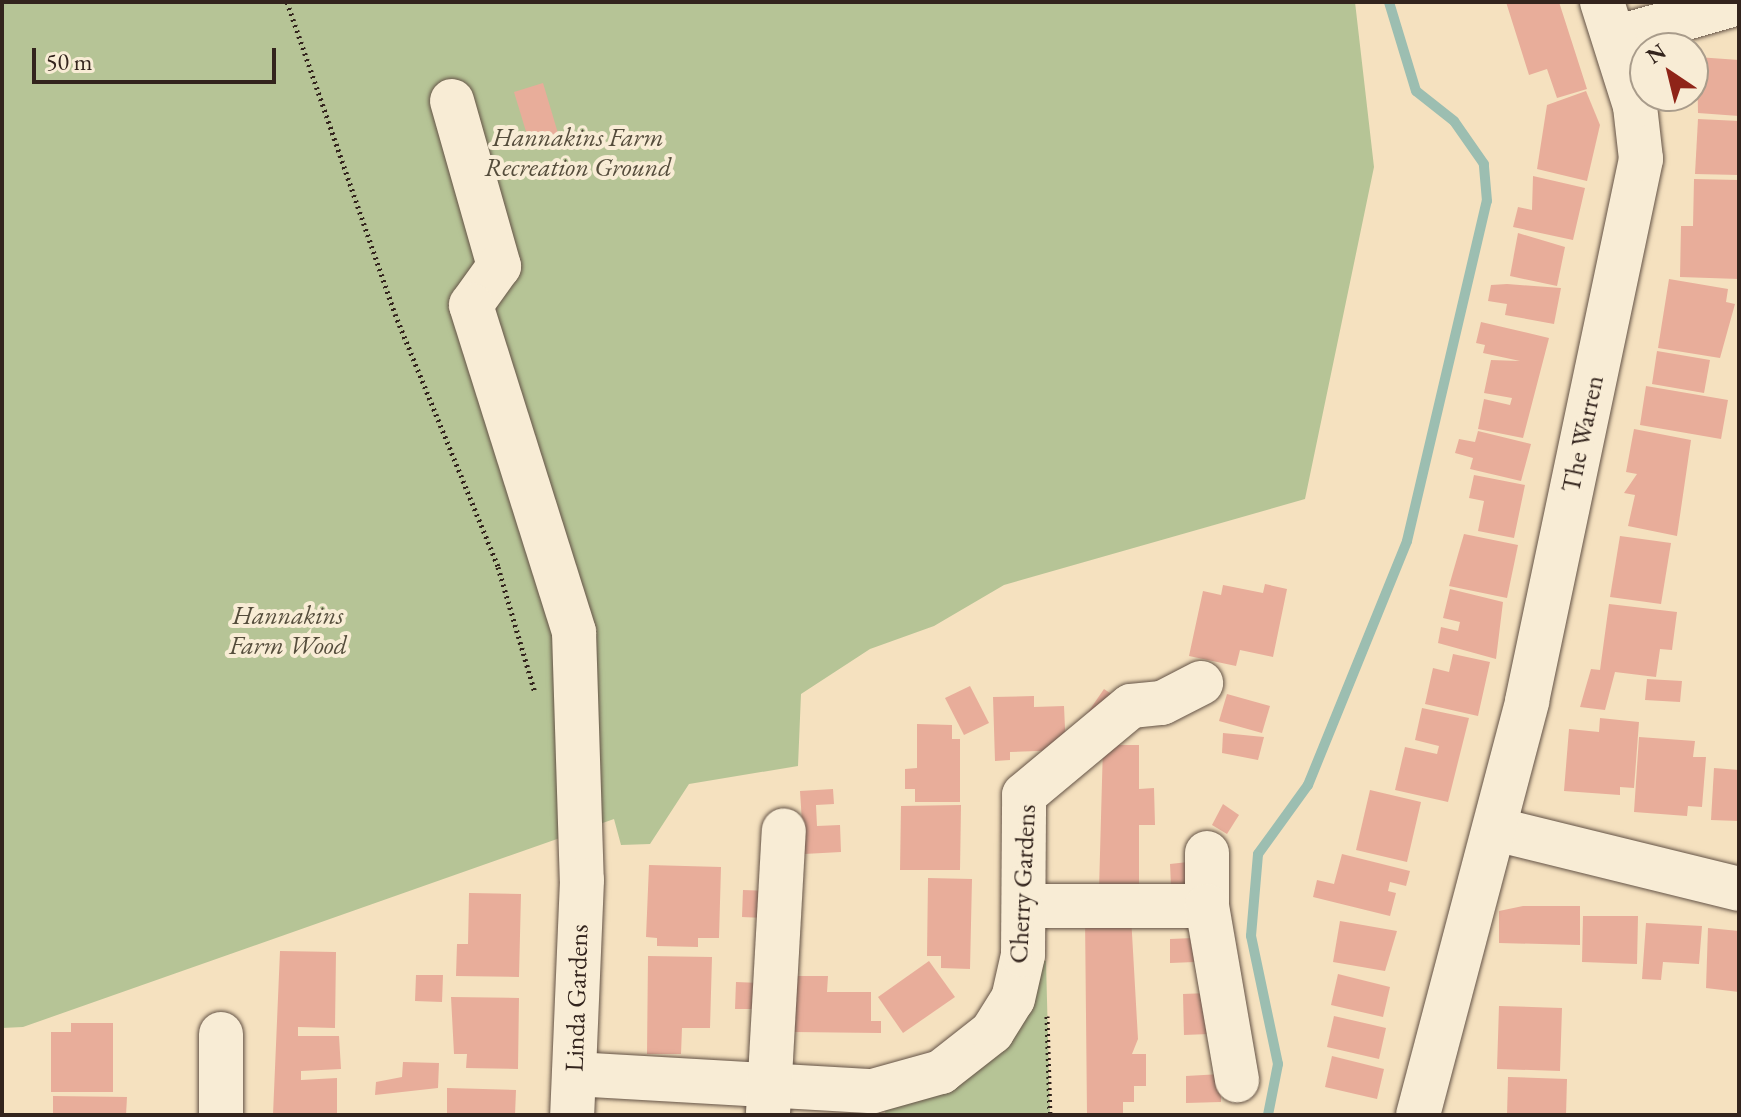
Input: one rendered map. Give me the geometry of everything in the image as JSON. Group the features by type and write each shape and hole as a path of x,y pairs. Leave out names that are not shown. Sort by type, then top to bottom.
{"street":[{"name":"The Warren","path":"1418,1115 1495,829 1641,159 1609,20 1739,3"},
{"name":"Linda Gardens","path":"452,101 499,266 471,305 574,632 582,880 573,1094"},
{"name":"Cherry Gardens","path":"573,1094 769,1100 873,1091 941,1072 992,1032 1013,999 1025,906 1024,795 1131,706 1162,703 1201,683"},
{"path":"1495,829 1739,889"},
{"path":"769,1100 784,830"},
{"path":"1207,853 1207,906 1237,1080"},
{"path":"1025,906 1207,906"},
{"path":"221,1034 221,1115"}],"path":[{"path":"287,2 395,314 498,567 539,704"},
{"path":"1047,1007 1050,1115"}],"green space":[{"path":"2,2 1355,2 1374,167 1305,499 1004,585 934,626 870,649 801,694 798,766 689,784 650,844 621,845 614,819 23,1027 2,1028"},
{"path":"1023,955 1046,961 1050,1115 886,1114 873,1091 941,1071"}],"building":[{"path":"1506,2 1559,2 1587,89 1557,98 1547,69 1529,75"},
{"path":"1709,58 1739,60 1739,116 1698,113 1709,112"},
{"path":"543,83 560,140 531,148 514,92"},
{"path":"1586,91 1600,125 1587,181 1537,169 1547,105"},
{"path":"1698,119 1739,121 1739,175 1695,174"},
{"path":"1533,176 1585,188 1573,240 1513,227 1518,207 1532,210"},
{"path":"1694,179 1739,180 1739,279 1680,277 1681,226 1693,226"},
{"path":"1518,233 1565,247 1557,286 1510,276"},
{"path":"1669,279 1728,289 1726,302 1735,304 1720,358 1658,348"},
{"path":"1491,285 1561,288 1554,324 1505,315 1507,304 1488,301"},
{"path":"1481,322 1549,338 1523,438 1478,429 1484,399 1510,405 1512,398 1484,393 1491,360 1520,361 1483,353 1485,345 1476,343"},
{"path":"1657,351 1710,360 1704,393 1652,384"},
{"path":"1646,386 1728,400 1721,439 1640,425"},
{"path":"1634,429 1691,440 1677,536 1628,526 1635,495 1624,493 1637,474 1626,472"},
{"path":"1478,431 1531,444 1521,481 1470,469 1473,458 1455,453 1459,439 1475,442"},
{"path":"1474,475 1525,485 1514,538 1478,531 1484,501 1469,498"},
{"path":"1464,534 1518,545 1507,598 1449,586"},
{"path":"1620,536 1671,543 1661,604 1610,597"},
{"path":"1265,584 1287,589 1273,657 1240,650 1236,666 1189,656 1203,591 1221,595 1223,585 1263,593"},
{"path":"1450,589 1503,602 1496,659 1438,643 1441,627 1458,631 1460,622 1443,618"},
{"path":"1609,604 1677,612 1672,650 1660,649 1656,677 1615,672 1605,710 1580,707 1591,669 1600,670"},
{"path":"1453,654 1490,662 1478,716 1425,704 1433,668 1449,672"},
{"path":"1647,679 1682,681 1680,702 1645,700"},
{"path":"970,686 989,723 964,735 945,698"},
{"path":"1104,689 1116,697 1071,737"},
{"path":"1227,694 1270,706 1262,733 1219,721"},
{"path":"1034,696 1034,707 1064,706 1066,750 1010,752 1010,760 995,761 993,697"},
{"path":"1422,708 1469,718 1448,802 1395,790 1405,747 1437,754 1439,746 1415,740"},
{"path":"1600,718 1639,722 1634,788 1620,787 1620,795 1564,791 1569,729 1599,732"},
{"path":"917,724 952,725 952,739 960,739 960,802 915,802 915,789 905,789 905,769 917,768"},
{"path":"1223,733 1264,737 1258,760 1222,753"},
{"path":"1639,737 1695,741 1693,757 1706,757 1702,807 1688,806 1687,816 1634,812"},
{"path":"1103,745 1139,745 1139,789 1154,788 1155,825 1139,825 1139,889 1099,890"},
{"path":"1714,768 1739,770 1739,821 1711,820"},
{"path":"833,789 834,804 816,805 817,826 840,825 841,852 804,854 800,791"},
{"path":"1370,790 1421,802 1407,862 1356,850"},
{"path":"1223,804 1239,815 1227,834 1212,825"},
{"path":"961,805 960,870 900,870 901,806"},
{"path":"1342,854 1410,871 1406,886 1390,882 1388,891 1396,893 1390,916 1313,897 1317,880 1334,884"},
{"path":"1197,861 1195,883 1171,886 1170,864"},
{"path":"649,865 721,867 719,938 698,938 698,947 657,946 657,938 646,937"},
{"path":"928,878 972,879 970,969 941,968 941,956 927,956"},
{"path":"743,890 768,891 767,918 742,917"},
{"path":"469,893 521,894 519,977 456,976 457,944 468,944"},
{"path":"1523,906 1580,906 1580,945 1499,943 1499,911"},
{"path":"1131,916 1138,1039 1132,1054 1146,1054 1146,1086 1134,1086 1134,1102 1123,1102 1123,1113 1087,1114 1085,917"},
{"path":"1583,916 1638,916 1637,964 1582,962"},
{"path":"1340,921 1397,931 1385,971 1333,962"},
{"path":"1646,923 1702,926 1699,964 1663,962 1661,980 1642,979"},
{"path":"1708,928 1739,931 1739,992 1706,988"},
{"path":"1193,938 1195,962 1170,963 1170,939"},
{"path":"280,951 336,952 335,1028 298,1027 298,1036 339,1036 341,1069 301,1071 301,1080 337,1078 337,1114 273,1115"},
{"path":"648,956 712,957 710,1028 682,1028 681,1054 647,1054"},
{"path":"929,961 955,997 903,1033 878,997"},
{"path":"1338,974 1390,987 1383,1017 1331,1005"},
{"path":"416,975 443,975 442,1002 415,1001"},
{"path":"793,976 828,976 827,992 871,992 871,1021 881,1021 881,1033 793,1032"},
{"path":"736,982 760,983 760,1009 735,1009"},
{"path":"1208,993 1209,1034 1184,1035 1183,994"},
{"path":"451,997 519,998 518,1069 466,1068 467,1054 454,1054"},
{"path":"1499,1006 1562,1008 1560,1071 1497,1069"},
{"path":"1334,1016 1386,1028 1379,1059 1327,1047"},
{"path":"71,1023 113,1023 113,1092 51,1092 51,1032 71,1032"},
{"path":"1332,1056 1384,1069 1377,1099 1325,1087"},
{"path":"403,1062 439,1063 438,1088 375,1095 376,1082 402,1077"},
{"path":"1221,1074 1221,1102 1186,1103 1186,1076"},
{"path":"1508,1077 1567,1079 1566,1115 1507,1115"},
{"path":"447,1088 516,1090 515,1115 447,1115"},
{"path":"53,1096 127,1097 126,1115 53,1115"}],"waterway":[{"path":"1268,1115 1278,1064 1251,936 1258,854 1308,785 1407,541 1487,201 1484,164 1454,121 1416,91 1389,2"}],"park label":[{"name":"Hannakins Farm Recreation Ground","path":"578,153"},
{"name":"Hannakins Farm Wood","path":"288,631"}]}
